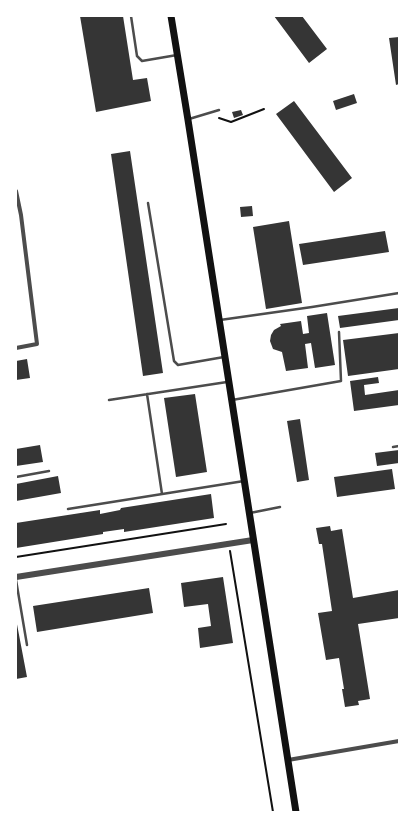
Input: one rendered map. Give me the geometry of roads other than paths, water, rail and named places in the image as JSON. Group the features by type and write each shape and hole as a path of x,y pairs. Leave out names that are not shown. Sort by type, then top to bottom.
{"main road":[{"path":"171,16 220,320 296,812"}],"street":[{"path":"16,191 18,216 37,344 16,348"},
{"path":"16,578 253,540"},
{"path":"288,760 399,741"}],"lane":[{"path":"131,16 137,56 142,61 177,55"},
{"path":"188,120 219,110"},
{"path":"148,203 174,361 178,365 225,357"},
{"path":"220,320 399,293"},
{"path":"232,400 341,382 338,332"},
{"path":"109,400 229,382"},
{"path":"147,394 162,494"},
{"path":"393,446 399,446"},
{"path":"16,477 49,471"},
{"path":"68,509 244,481"},
{"path":"249,513 280,508"},
{"path":"16,578 27,645"}]}
